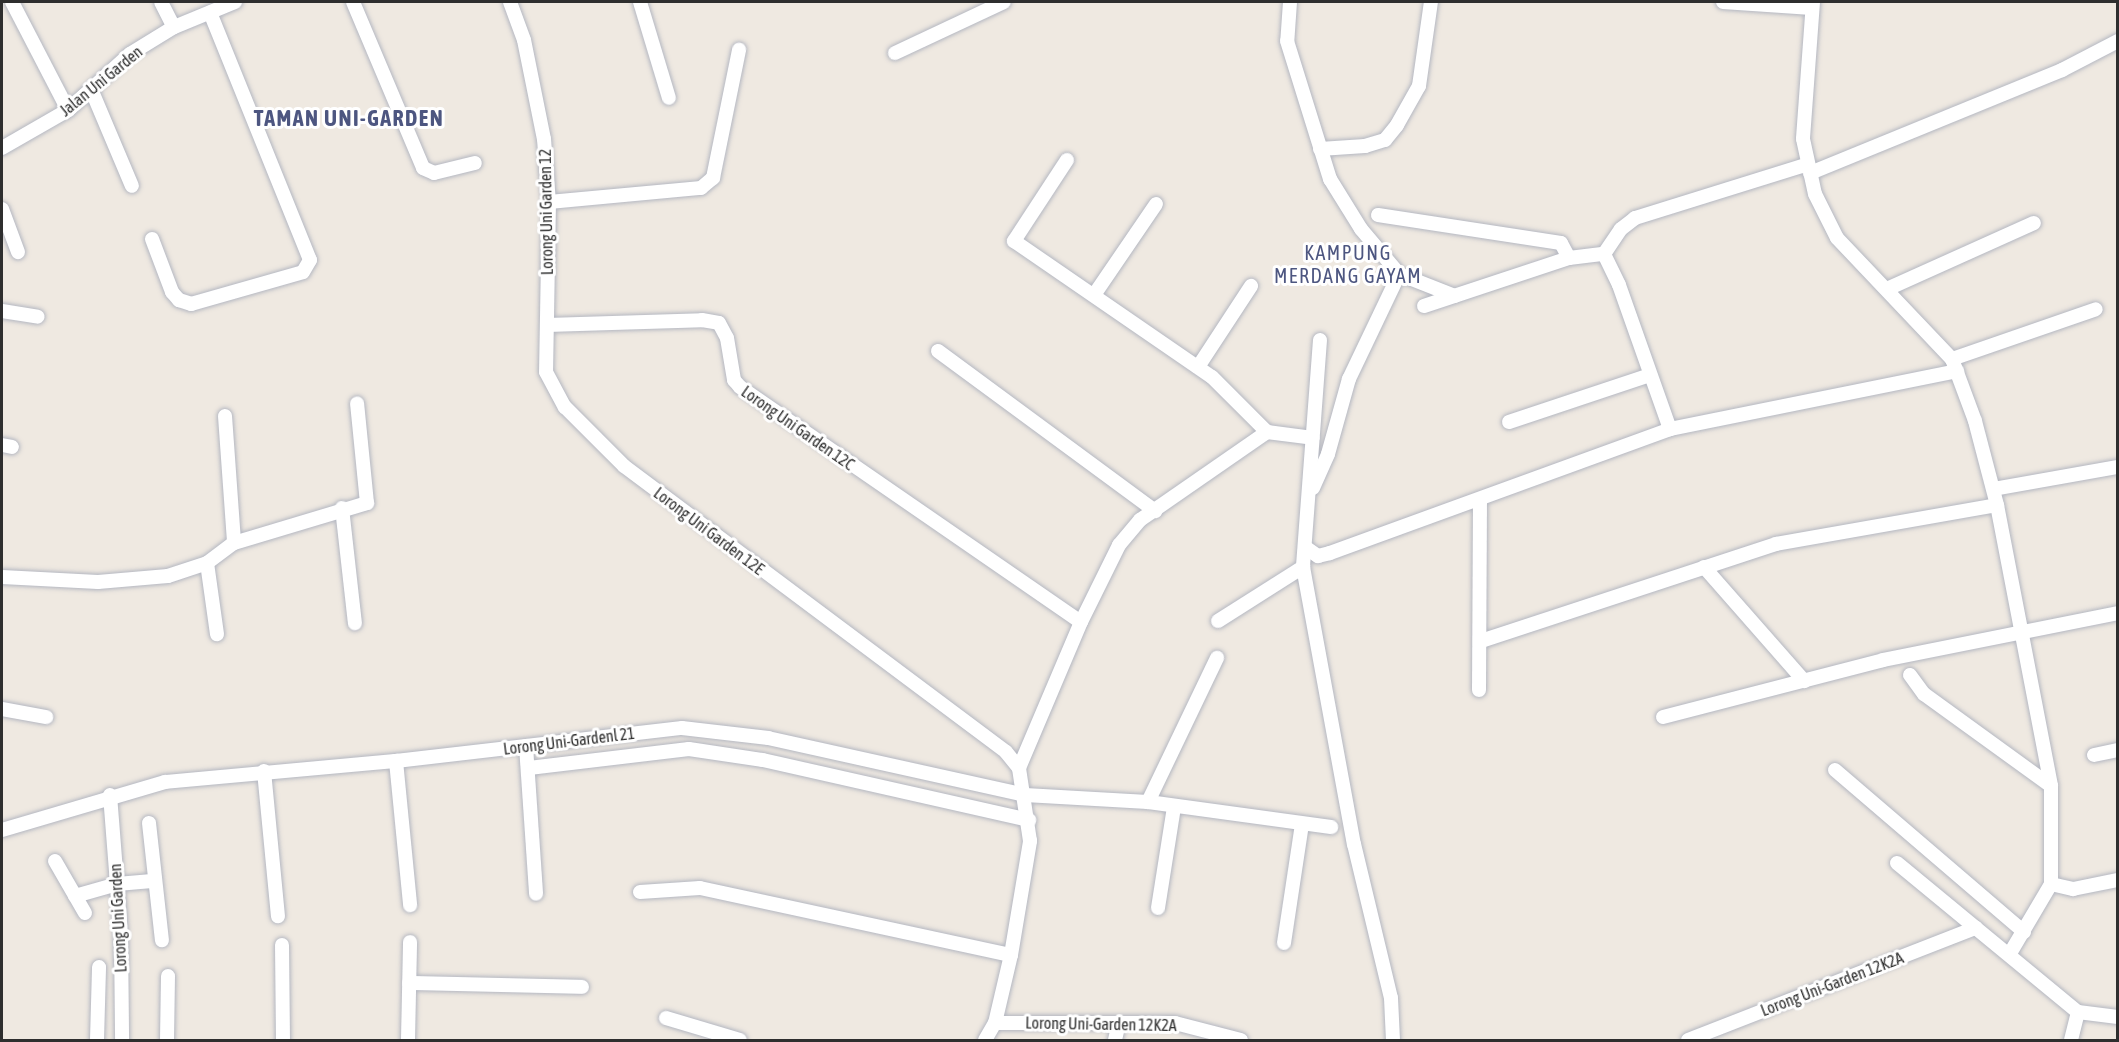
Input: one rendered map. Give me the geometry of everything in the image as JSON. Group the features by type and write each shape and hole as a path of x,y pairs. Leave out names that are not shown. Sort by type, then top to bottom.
{"street":[{"path":"12,2 69,110"},
{"path":"161,2 174,27"},
{"name":"Jalan Uni Garden","path":"2,148 69,110 130,54 174,27 235,2"},
{"path":"353,2 423,168 434,173 475,163"},
{"name":"Lorong Uni Garden 12","path":"510,2 524,40 541,113 549,202 546,372 553,388"},
{"path":"640,2 669,98"},
{"path":"894,53 1004,2"},
{"path":"1290,2 1287,41 1330,179 1361,229 1400,274 1455,296"},
{"path":"1320,149 1365,146 1385,140 1397,125 1419,86 1431,2"},
{"path":"1723,2 1812,5 1803,139 1815,194 1837,238 1887,289 1955,365 1994,489 2051,786 2051,884 2009,955"},
{"path":"152,239 172,292 179,300 191,304 303,272 310,260 210,12"},
{"path":"1424,306 1569,258 1604,254 1621,229 1635,218 1809,168 2062,70 2118,41"},
{"path":"549,202 701,188 713,178 739,50"},
{"path":"91,89 132,186"},
{"path":"1067,160 1014,241 1198,367 1232,395 1267,432 1313,438"},
{"path":"1094,295 1156,204"},
{"path":"2,209 18,252"},
{"path":"1378,215 1561,243 1569,258"},
{"path":"1887,289 2034,223"},
{"path":"1604,254 1619,285 1670,429"},
{"path":"1309,499 1328,454 1349,379 1400,274"},
{"path":"1198,367 1251,286"},
{"path":"1305,547 1318,556 1480,501 1670,429 1955,365 2096,309"},
{"path":"2,311 38,317"},
{"name":"Lorong Uni Garden 12C","path":"547,325 702,320 719,323 727,338 734,380 740,387 906,504 1081,622"},
{"path":"1320,340 1303,567 1354,844 1391,998 1393,1041"},
{"path":"938,351 1155,511"},
{"path":"1509,422 1650,375"},
{"name":"Lorong Uni Garden 12E","path":"553,388 582,426 624,466 1006,752 1019,768"},
{"path":"2,577 98,582 168,576 207,563 234,543 342,508 368,503 357,403"},
{"path":"225,416 234,543"},
{"path":"985,1041 995,1023 1011,955 1030,841 1029,820 1019,768 1081,622 1119,545 1140,520 1267,432"},
{"path":"1994,489 2118,467"},
{"path":"1479,690 1480,501"},
{"path":"1480,641 1776,544 1997,504"},
{"path":"342,508 355,623"},
{"path":"207,563 217,634"},
{"path":"1218,621 1303,567"},
{"path":"1704,567 1804,681"},
{"path":"1663,717 1804,681 2021,632 2118,613"},
{"path":"1148,802 1217,658"},
{"path":"1910,675 1924,694 2051,786"},
{"path":"2,709 46,717"},
{"name":"Lorong Uni-Gardenl 21","path":"2,830 110,795 165,782 264,771 396,761 682,728 768,738 1025,795 1148,802 1331,827"},
{"path":"763,760 768,738"},
{"path":"526,746 536,894"},
{"path":"529,768 664,749 689,749 763,760 1029,820"},
{"path":"2094,755 2118,750"},
{"path":"396,761 410,905"},
{"path":"1835,770 2024,932"},
{"path":"264,771 278,916"},
{"name":"Lorong Uni Garden","path":"110,795 117,884 122,1041"},
{"path":"1158,908 1174,807"},
{"path":"150,823 162,940"},
{"path":"1284,943 1302,824"},
{"path":"55,861 85,913"},
{"path":"1897,864 2078,1012 2118,1017"},
{"path":"2051,884 2073,888 2118,880"},
{"path":"75,896 117,884 155,881"},
{"path":"640,892 700,888 1011,955"},
{"name":"Lorong Uni-Garden 12K2A","path":"1688,1041 1976,928"},
{"path":"408,1041 410,942"},
{"path":"282,945 283,1041"},
{"path":"97,1041 99,967"},
{"path":"166,1041 168,976"},
{"path":"409,982 582,987"},
{"path":"2071,1041 2078,1012"},
{"path":"666,1018 740,1041"},
{"name":"Lorong Uni-Garden 12K2A","path":"995,1023 1176,1023 1241,1041"},
{"path":"1115,1041 1119,1023"}],"district":[{"name":"TAMAN UNI-GARDEN","path":"349,119"},
{"name":"KAMPUNG MERDANG GAYAM","path":"1348,264"}]}
